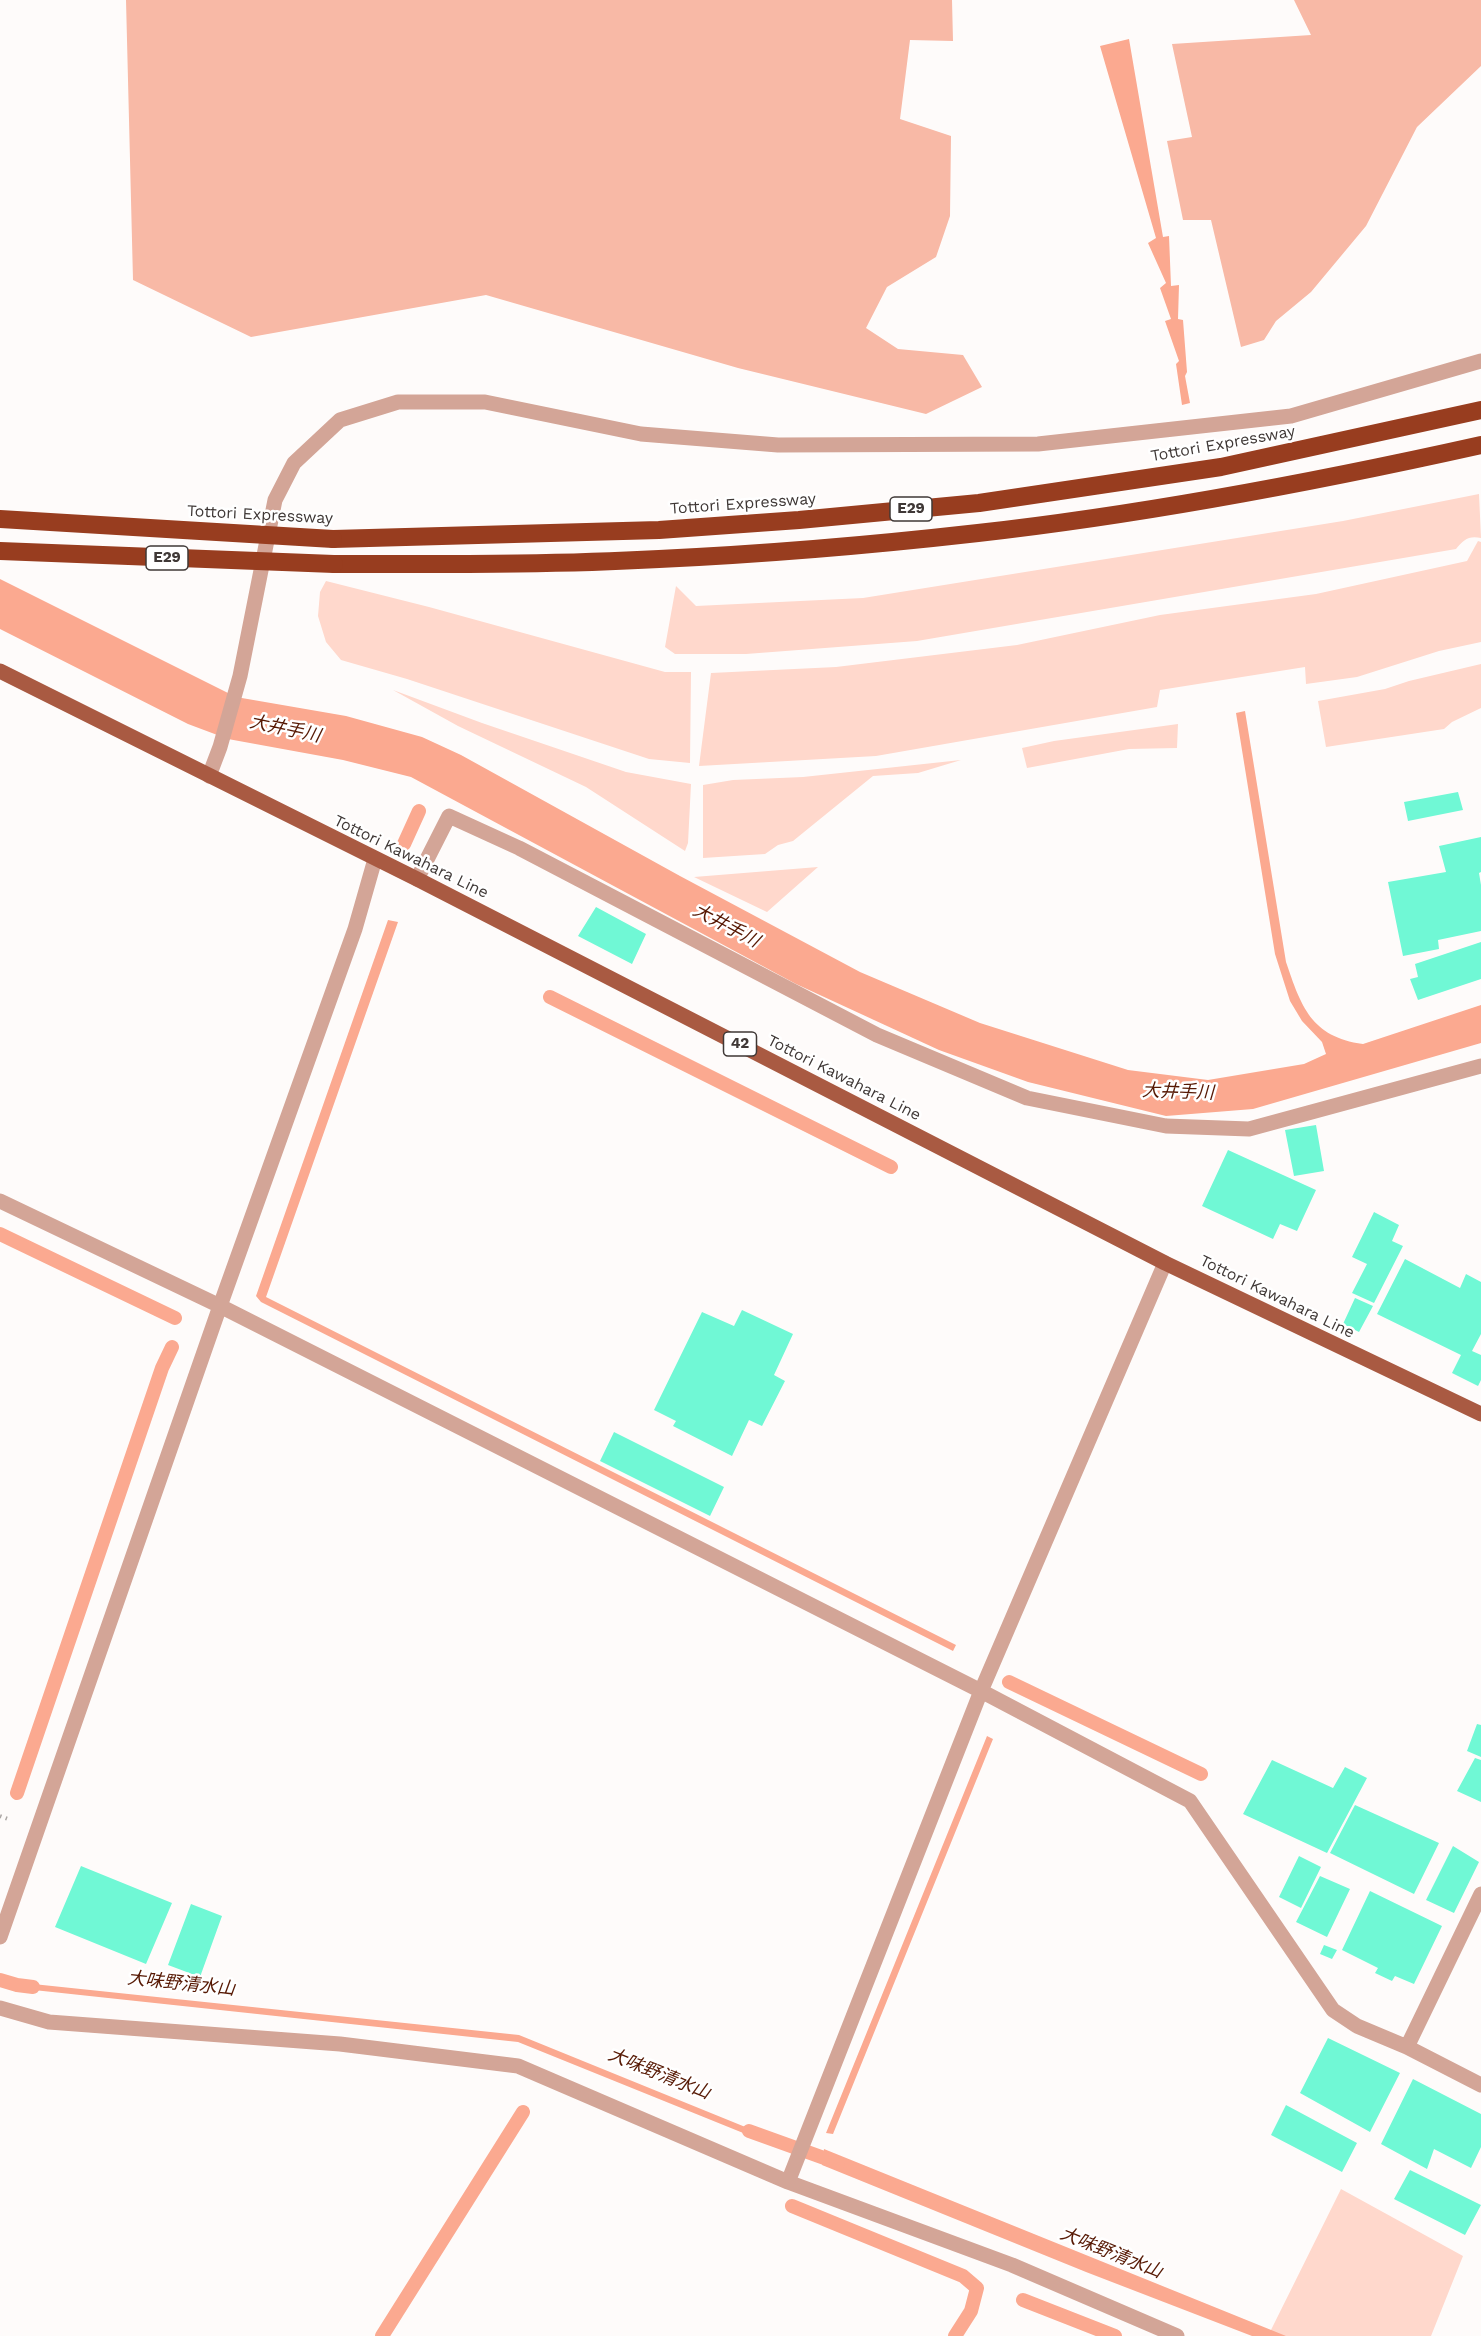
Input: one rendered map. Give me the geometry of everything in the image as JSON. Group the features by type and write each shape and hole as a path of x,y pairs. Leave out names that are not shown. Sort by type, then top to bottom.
{"highway":[{"name":"Tottori Expressway","path":"0,519 333,539 659,530 800,520 980,503 1221,467 1481,410"},
{"name":"E29","path":"0,551 334,564 522,563 659,559 803,550 979,533 1221,498 1481,445"}],"main road":[{"name":"Tottori Kawahara Line","path":"0,671 417,879 1165,1263 1481,1414"}],"street":[{"path":"209,776 220,747 240,676 275,500 294,463 340,420 398,402 485,402 641,434 778,445 1038,444 1291,416 1481,361"},
{"path":"417,879 449,816 519,848 878,1035 1027,1098 1166,1126 1249,1129 1481,1066"},
{"path":"0,1937 220,1306 355,929 375,859"},
{"path":"0,1201 220,1306 981,1691 1190,1801 1333,2010 1357,2026 1407,2047 1481,2085"},
{"path":"788,2182 981,1691 1165,1263"},
{"path":"1407,2047 1481,1894"},
{"path":"0,2008 49,2022 340,2044 518,2066 788,2182 1012,2265 1177,2336"}],"shaded area":[{"path":"126,0 952,0 953,41 910,40 900,119 951,136 950,216 936,257 887,287 866,328 898,349 963,355 982,387 926,414 738,368 486,295 251,337 133,280"},
{"path":"1294,0 1481,0 1481,66 1417,127 1366,226 1311,292 1276,321 1264,340 1241,347 1211,220 1183,220 1167,141 1192,137 1172,44 1311,35"},
{"path":"1479,494 1481,538 1467,539 1456,549 917,641 746,654 675,654 665,647 676,586 696,606 863,598 1343,521"},
{"path":"1478,541 1481,542 1481,642 1439,651 1357,677 1306,684 1305,667 1160,690 1157,707 876,756 699,766 711,673 836,667 1017,645 1160,615 1316,594 1467,561"},
{"path":"326,581 665,672 691,672 690,763 649,759 407,679 341,660 326,642 318,616 320,592"},
{"path":"1481,664 1481,708 1452,722 1444,729 1326,747 1318,701 1385,689"},
{"path":"393,690 626,772 691,784 688,843 685,851 586,787 458,726"},
{"path":"1178,724 1177,748 1129,749 1027,768 1022,748 1054,741"},
{"path":"961,760 918,773 873,776 793,841 778,845 765,854 703,858 703,785 733,780 803,777"},
{"path":"818,867 767,912 694,877"},
{"path":"1341,2189 1463,2256 1431,2336 1268,2336"}],"water":[{"path":"1129,39 1163,237 1169,236 1171,286 1179,285 1178,319 1183,320 1187,372 1185,376 1190,403 1182,405 1176,364 1179,361 1165,321 1171,319 1160,288 1166,283 1148,243 1156,238 1100,46"},
{"name":"大井手川","path":"0,579 236,697 346,716 422,737 461,755 860,972 980,1023 1128,1070 1208,1080 1304,1064 1326,1054 1322,1042 1302,1021 1290,1001 1275,954 1236,713 1245,711 1286,962 1297,992 1311,1017 1331,1034 1363,1044 1481,1005 1481,1043 1253,1109 1166,1116 1028,1082 939,1050 796,984 411,777 343,760 228,739 188,724 0,629"},
{"path":"388,920 398,922 266,1297 956,1645 953,1651 261,1302 256,1296"},
{"path":"987,1736 993,1739 833,2134 826,2133"},
{"path":"14,1982 519,2035 765,2135 763,2141 518,2042 15,1988"},
{"path":"824,2149 1286,2336 1252,2336 1086,2272 822,2165"}],"building":[{"path":"1458,792 1463,810 1408,821 1404,802"},
{"path":"1481,837 1481,872 1479,873 1481,931 1438,940 1439,949 1403,956 1388,882 1446,872 1439,846"},
{"path":"596,907 646,934 632,964 578,936"},
{"path":"1481,942 1481,979 1418,1000 1410,979 1418,977 1415,964"},
{"path":"1316,1125 1324,1171 1294,1176 1285,1130"},
{"path":"1228,1150 1316,1190 1297,1231 1280,1224 1273,1239 1202,1206"},
{"path":"1374,1212 1399,1225 1392,1241 1403,1246 1374,1303 1352,1293 1367,1264 1352,1257"},
{"path":"1405,1259 1460,1288 1466,1274 1481,1282 1481,1334 1472,1351 1481,1355 1481,1380 1478,1386 1452,1373 1461,1355 1377,1314"},
{"path":"1355,1298 1373,1306 1359,1332 1343,1324"},
{"path":"742,1310 793,1334 774,1375 785,1381 762,1426 749,1420 732,1456 673,1426 676,1421 654,1410 702,1312 734,1326"},
{"path":"614,1432 724,1487 710,1516 600,1461"},
{"path":"1477,1724 1481,1725 1481,1757 1467,1751"},
{"path":"1475,1758 1481,1760 1481,1802 1457,1791"},
{"path":"1272,1760 1333,1788 1345,1767 1367,1778 1327,1853 1243,1814"},
{"path":"1355,1805 1439,1843 1414,1894 1330,1853"},
{"path":"1453,1846 1479,1862 1454,1913 1426,1900"},
{"path":"1299,1856 1321,1867 1301,1908 1279,1897"},
{"path":"81,1866 172,1903 146,1964 55,1927"},
{"path":"1320,1876 1350,1889 1327,1937 1296,1922"},
{"path":"1370,1891 1442,1926 1414,1984 1395,1976 1392,1981 1375,1973 1378,1968 1342,1950"},
{"path":"191,1904 222,1916 200,1977 168,1965"},
{"path":"1324,1945 1337,1950 1332,1959 1320,1954"},
{"path":"1328,2038 1400,2073 1370,2132 1300,2093"},
{"path":"1413,2079 1481,2114 1481,2147 1471,2168 1434,2149 1427,2169 1381,2144"},
{"path":"1286,2105 1357,2143 1342,2172 1271,2135"},
{"path":"1410,2170 1481,2205 1465,2235 1394,2199"}],"waterway":[{"path":"404,844 419,811"},
{"path":"550,997 891,1167"},
{"path":"0,1234 175,1318"},
{"path":"17,1793 162,1368 172,1347"},
{"path":"1009,1682 1201,1774"},
{"name":"大味野清水山","path":"0,1980 33,1987"},
{"path":"382,2336 523,2112"},
{"name":"大味野清水山","path":"749,2131 838,2163"},
{"path":"792,2206 963,2276 977,2288 971,2311 955,2336"},
{"path":"1023,2300 1115,2336"}]}
